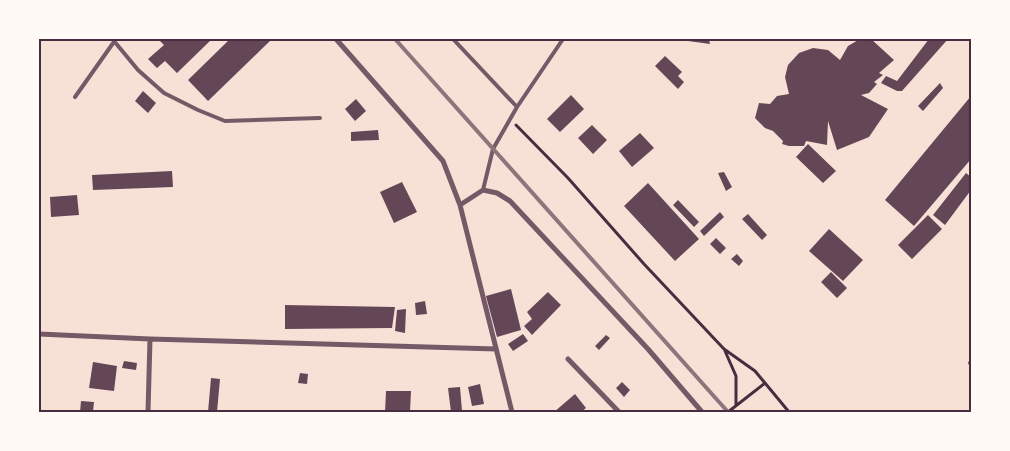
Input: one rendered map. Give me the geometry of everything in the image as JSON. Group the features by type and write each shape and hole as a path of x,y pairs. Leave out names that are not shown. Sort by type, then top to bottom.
{"street":[{"path":"336,39 444,161 460,205 512,412"},
{"path":"460,205 483,190 498,193 510,201 648,349 702,412"},
{"path":"39,334 496,349"},
{"path":"148,412 150,339"},
{"path":"568,359 619,412"}],"lane":[{"path":"453,39 517,107"},
{"path":"483,190 493,149 517,107 563,39"},
{"path":"75,97 115,40 138,70 164,93 225,121 320,118"}],"path":[{"path":"510,119 568,178 644,264 724,349 755,372 789,412"},
{"path":"724,349 736,376 736,406"},
{"path":"728,412 765,383"}],"building":[{"path":"158,39 212,39 177,73 165,61 157,68 148,59 164,45"},
{"path":"230,39 272,39 208,101 188,80"},
{"path":"689,39 709,39 710,44 688,41"},
{"path":"860,39 871,39 894,60 879,73 883,75 874,82 877,84 869,93 861,95 888,109 869,137 837,150 828,121 827,145 806,141 804,146 789,146 782,144 783,141 773,131 765,128 755,118 759,103 770,104 777,96 789,94 785,77 788,65 799,53 813,48 828,50 840,60 848,46"},
{"path":"929,39 948,39 902,91 897,91 881,83 886,76 897,81"},
{"path":"665,56 682,72 678,76 684,82 678,89 655,66"},
{"path":"940,83 943,88 923,111 918,106"},
{"path":"143,91 156,103 148,113 135,101"},
{"path":"571,95 584,109 560,132 547,119"},
{"path":"971,96 971,159 914,226 885,200"},
{"path":"356,99 366,111 355,121 345,109"},
{"path":"592,125 607,140 593,154 578,138"},
{"path":"378,130 379,140 351,141 351,132"},
{"path":"640,133 654,148 632,167 619,151"},
{"path":"808,144 836,171 823,183 796,157"},
{"path":"172,171 173,187 93,190 92,175"},
{"path":"724,172 732,187 726,191 718,173"},
{"path":"966,173 971,177 971,190 945,225 933,215"},
{"path":"402,182 417,212 394,223 380,192"},
{"path":"648,183 699,239 675,261 624,206"},
{"path":"77,195 79,215 51,217 50,197"},
{"path":"678,200 699,222 694,227 673,205"},
{"path":"720,212 724,217 704,236 700,231"},
{"path":"748,214 767,235 762,240 742,219"},
{"path":"928,215 942,229 912,259 898,245"},
{"path":"829,229 863,260 843,281 809,251"},
{"path":"716,238 726,248 720,254 710,244"},
{"path":"737,254 743,261 739,266 731,259"},
{"path":"831,272 847,288 837,298 821,282"},
{"path":"511,289 521,330 497,337 486,296"},
{"path":"548,292 561,305 532,335 524,326 532,319 527,312"},
{"path":"425,301 427,314 416,315 415,303"},
{"path":"285,305 395,307 392,328 285,329"},
{"path":"406,309 405,333 395,331 397,310"},
{"path":"523,334 528,341 513,351 508,344"},
{"path":"606,335 610,338 599,350 595,346"},
{"path":"124,361 137,363 136,370 122,368"},
{"path":"93,362 117,366 114,391 89,388"},
{"path":"300,373 308,374 307,384 298,383"},
{"path":"211,378 220,379 217,412 208,412"},
{"path":"622,382 630,390 624,397 616,388"},
{"path":"480,384 484,404 472,406 468,387"},
{"path":"460,387 462,411 468,410 468,412 451,412 448,388"},
{"path":"386,391 411,391 410,412 385,412"},
{"path":"575,394 586,408 581,412 554,412"},
{"path":"81,401 94,402 93,412 80,412"}],"railway":[{"path":"395,39 728,412"}]}
